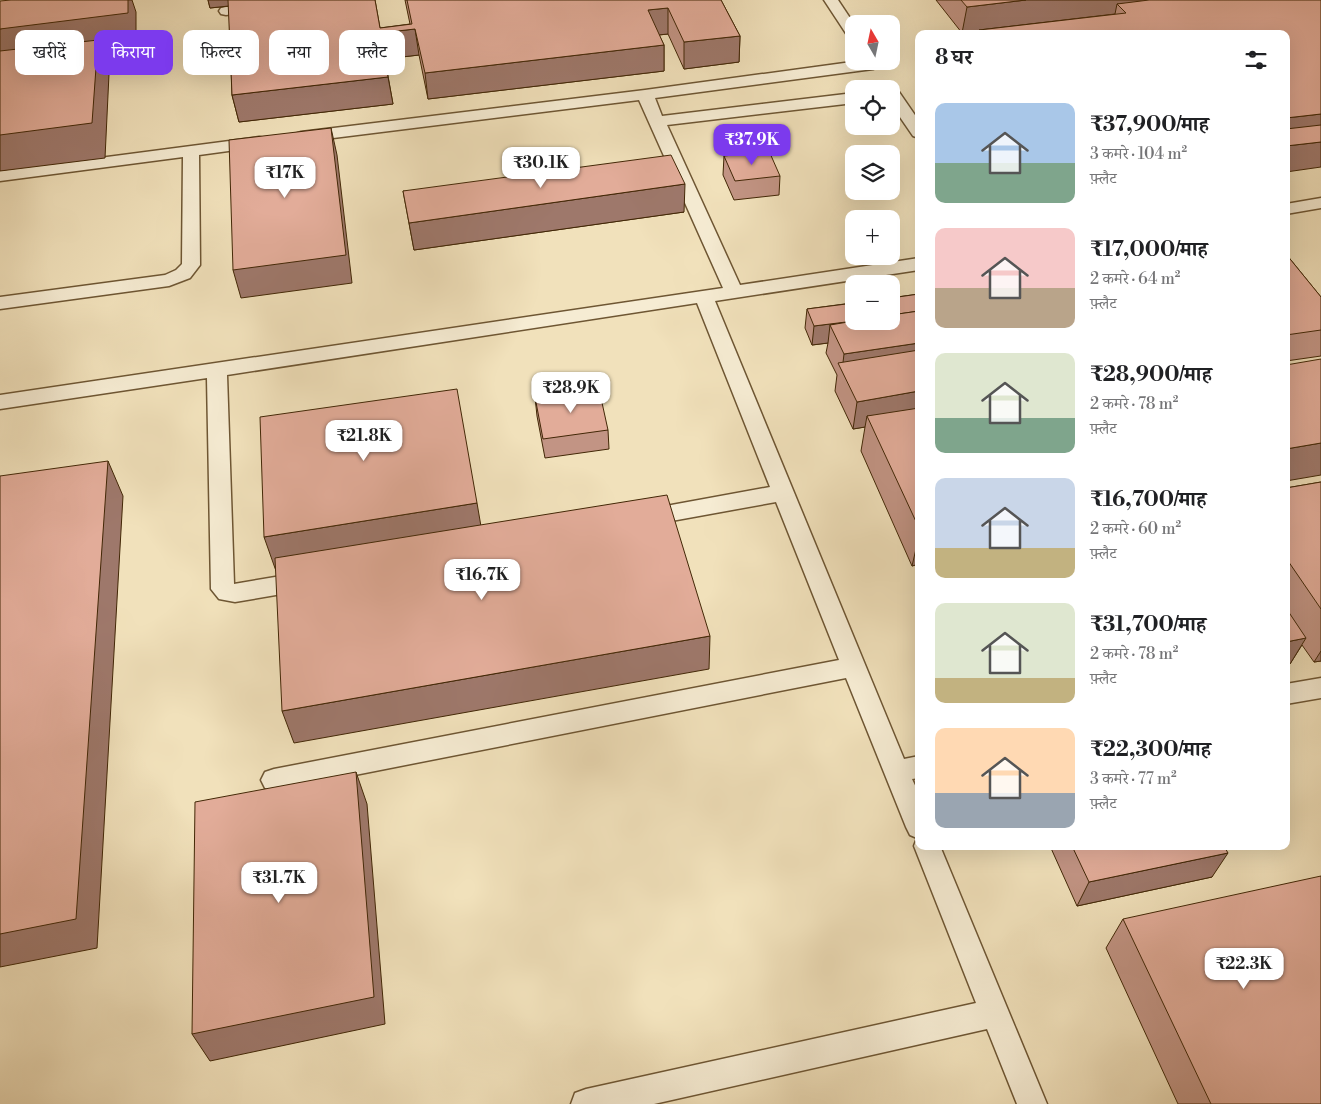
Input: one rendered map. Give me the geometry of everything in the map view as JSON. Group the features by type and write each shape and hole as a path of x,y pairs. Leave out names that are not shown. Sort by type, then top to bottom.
{"lane":[{"path":"831,0 845,21"},
{"path":"226,11 272,6"},
{"path":"290,138 645,95 845,67"},
{"path":"645,95 734,292"},
{"path":"657,121 845,99"},
{"path":"900,105 915,127"},
{"path":"0,176 270,141"},
{"path":"0,302 169,280 183,274 191,265 191,150"},
{"path":"1290,208 1321,203"},
{"path":"0,402 704,298 915,265"},
{"path":"704,298 854,667 908,769 915,806"},
{"path":"217,370 223,589 228,593 235,594 323,577"},
{"path":"626,522 783,493"},
{"path":"274,780 854,667"},
{"path":"1290,693 1321,688"},
{"path":"929,850 1032,1104"},
{"path":"586,1104 995,1013"}],"building":[{"path":"128,0 128,13 0,29 0,1"},
{"path":"228,0 375,0 380,28 412,24 407,0 721,0 740,36 684,42 668,8 648,10 664,45 425,73 415,29 339,30 339,75 388,75 388,77 232,95 231,75 259,75 259,30 229,30"},
{"path":"961,0 1026,0 967,7"},
{"path":"1149,0 1321,0 1321,114 1290,118 1290,30 979,30 1126,13 1117,4"},
{"path":"94,40 95,75 92,123 0,135 0,51 15,49 15,75 84,75 84,42"},
{"path":"1321,125 1321,142 1290,146 1290,129"},
{"path":"331,128 346,255 233,270 229,140"},
{"path":"769,151 780,176 735,181 724,156"},
{"path":"671,155 685,184 409,223 403,191"},
{"path":"1290,259 1321,297 1321,330 1290,334"},
{"path":"915,295 915,312 900,314 900,297"},
{"path":"845,304 845,322 814,326 807,309"},
{"path":"915,312 915,344 844,354 830,325 845,322 845,330 900,330 900,314"},
{"path":"915,351 915,392 857,402 838,363"},
{"path":"1321,359 1321,443 1290,448 1290,364"},
{"path":"457,389 477,503 264,537 260,417"},
{"path":"599,389 608,430 543,439 535,397"},
{"path":"915,409 915,519 867,416"},
{"path":"108,461 76,919 0,934 0,476"},
{"path":"1321,482 1321,609 1290,564 1290,487"},
{"path":"667,495 710,636 282,711 275,558"},
{"path":"1290,614 1306,638 1290,641"},
{"path":"356,772 374,997 192,1034 195,802"},
{"path":"1074,850 1226,850 1228,853 1089,882"},
{"path":"1321,876 1321,1104 1211,1104 1123,919"}]}
